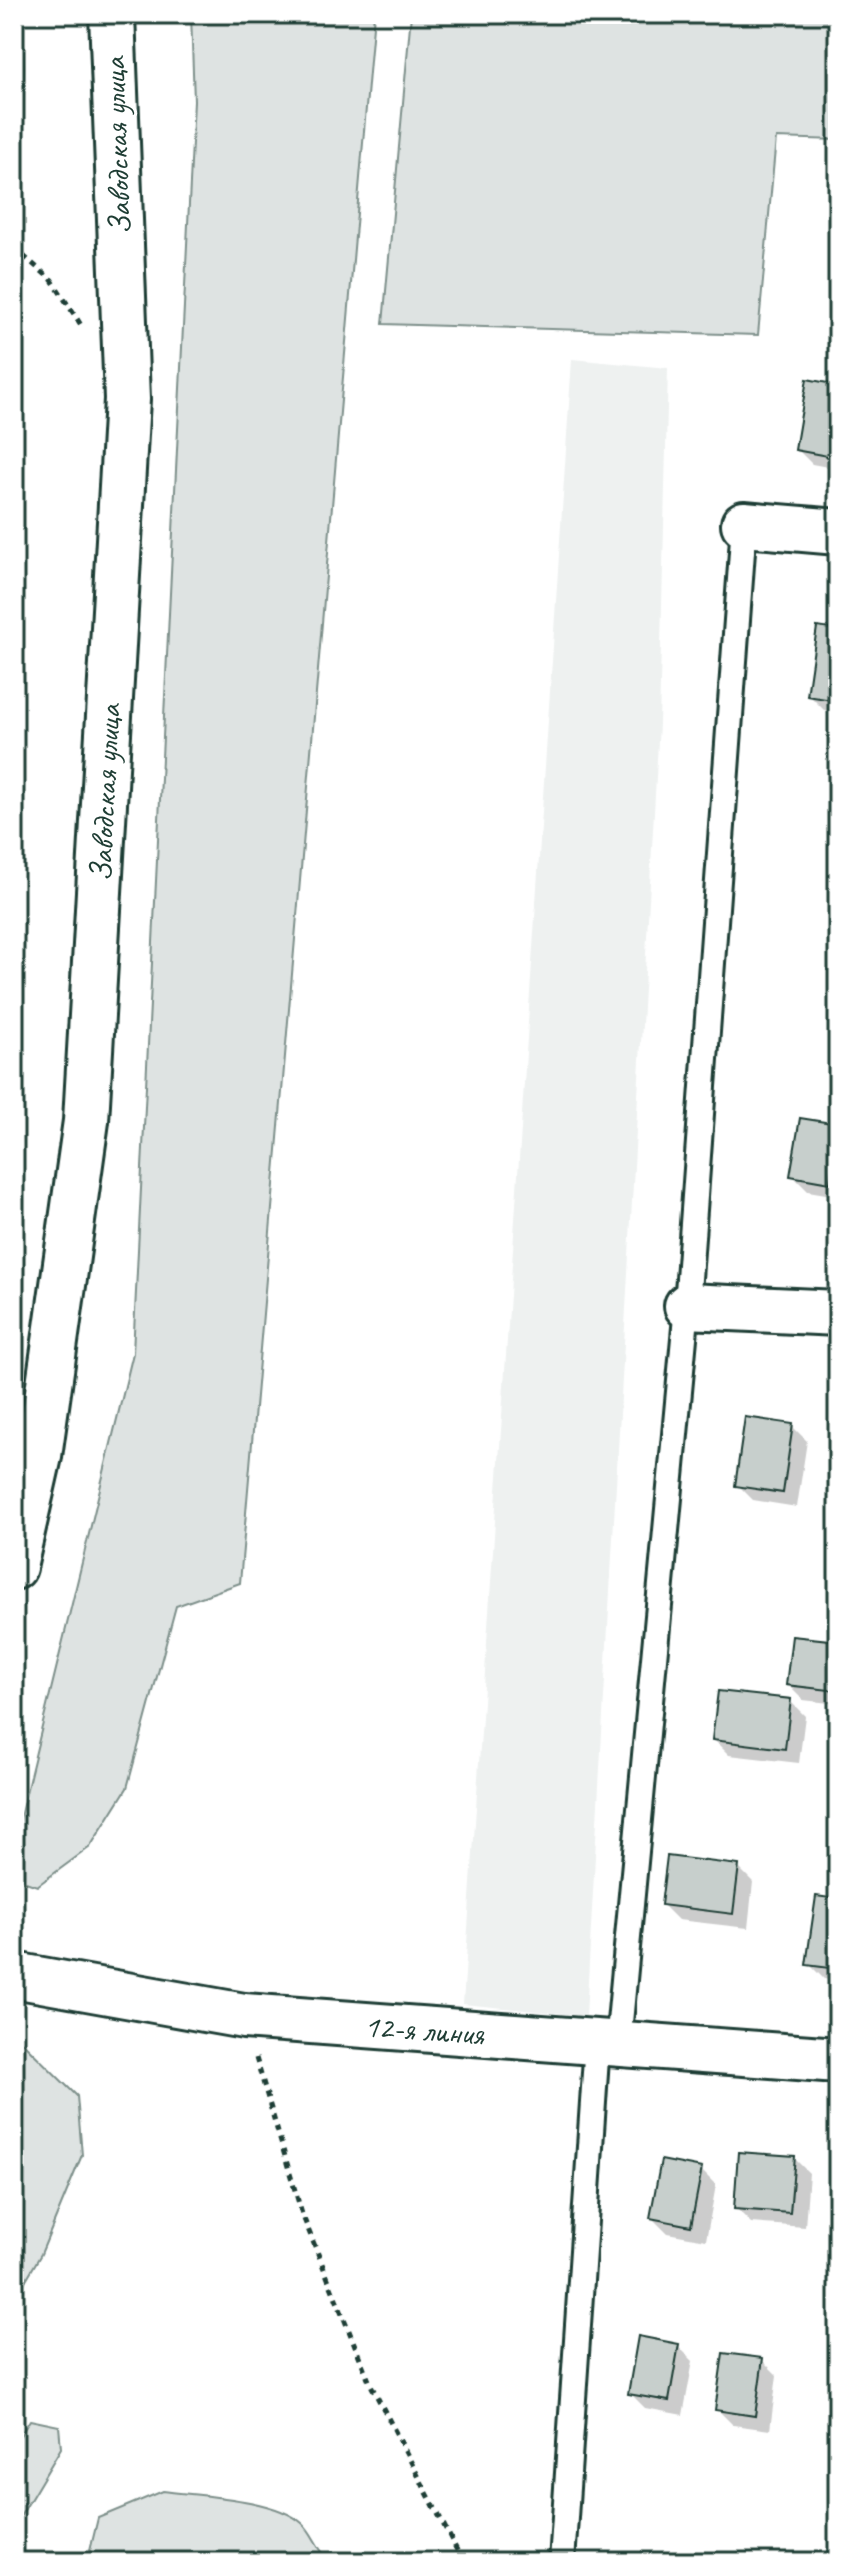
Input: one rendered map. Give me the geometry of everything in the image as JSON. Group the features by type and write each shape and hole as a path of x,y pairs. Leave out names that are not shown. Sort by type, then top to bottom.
{"street":[{"name":"Заводская улица","path":"14,1567 27,1449 86,1121 127,415 112,14"},
{"path":"744,524 838,532"},
{"path":"687,1306 838,1313"},
{"name":"12-я линия","path":"14,1975 244,2016 838,2060"}],"lane":[{"path":"562,2562 608,2044 687,1306 744,524"}],"path":[{"path":"14,248 52,280 86,333"},
{"path":"244,2016 302,2214 359,2355 463,2562"}],"shaded area":[{"path":"14,14 22,14 24,67 14,393"},
{"path":"191,14 374,14 240,1583 176,1606 127,1788 90,1847 37,1886 14,1878 14,1842 133,1353 194,101"},
{"path":"411,14 838,14 838,140 776,138 758,335 383,324"},
{"path":"572,359 668,368 659,724 586,2016 463,2004"},
{"path":"14,2034 77,2096 82,2155 41,2254 14,2300"},
{"path":"30,2420 59,2426 61,2448 14,2527 14,2445"},
{"path":"163,2491 273,2508 302,2523 331,2562 101,2562 90,2551 98,2518"}],"building":[{"path":"807,379 838,385 838,458 795,450"},
{"path":"817,627 838,630 838,701 807,696"},
{"path":"800,1118 838,1124 830,1183 790,1176"},
{"path":"745,1417 793,1424 783,1493 735,1486"},
{"path":"792,1636 838,1641 838,1691 786,1685"},
{"path":"718,1691 791,1699 785,1749 712,1740"},
{"path":"667,1856 739,1865 733,1914 661,1905"},
{"path":"816,1896 838,1899 838,1969 806,1965"},
{"path":"738,2152 795,2156 790,2213 734,2209"},
{"path":"661,2160 702,2168 691,2226 650,2218"},
{"path":"638,2336 679,2344 669,2401 628,2394"},
{"path":"723,2353 763,2358 755,2416 715,2410"}]}
